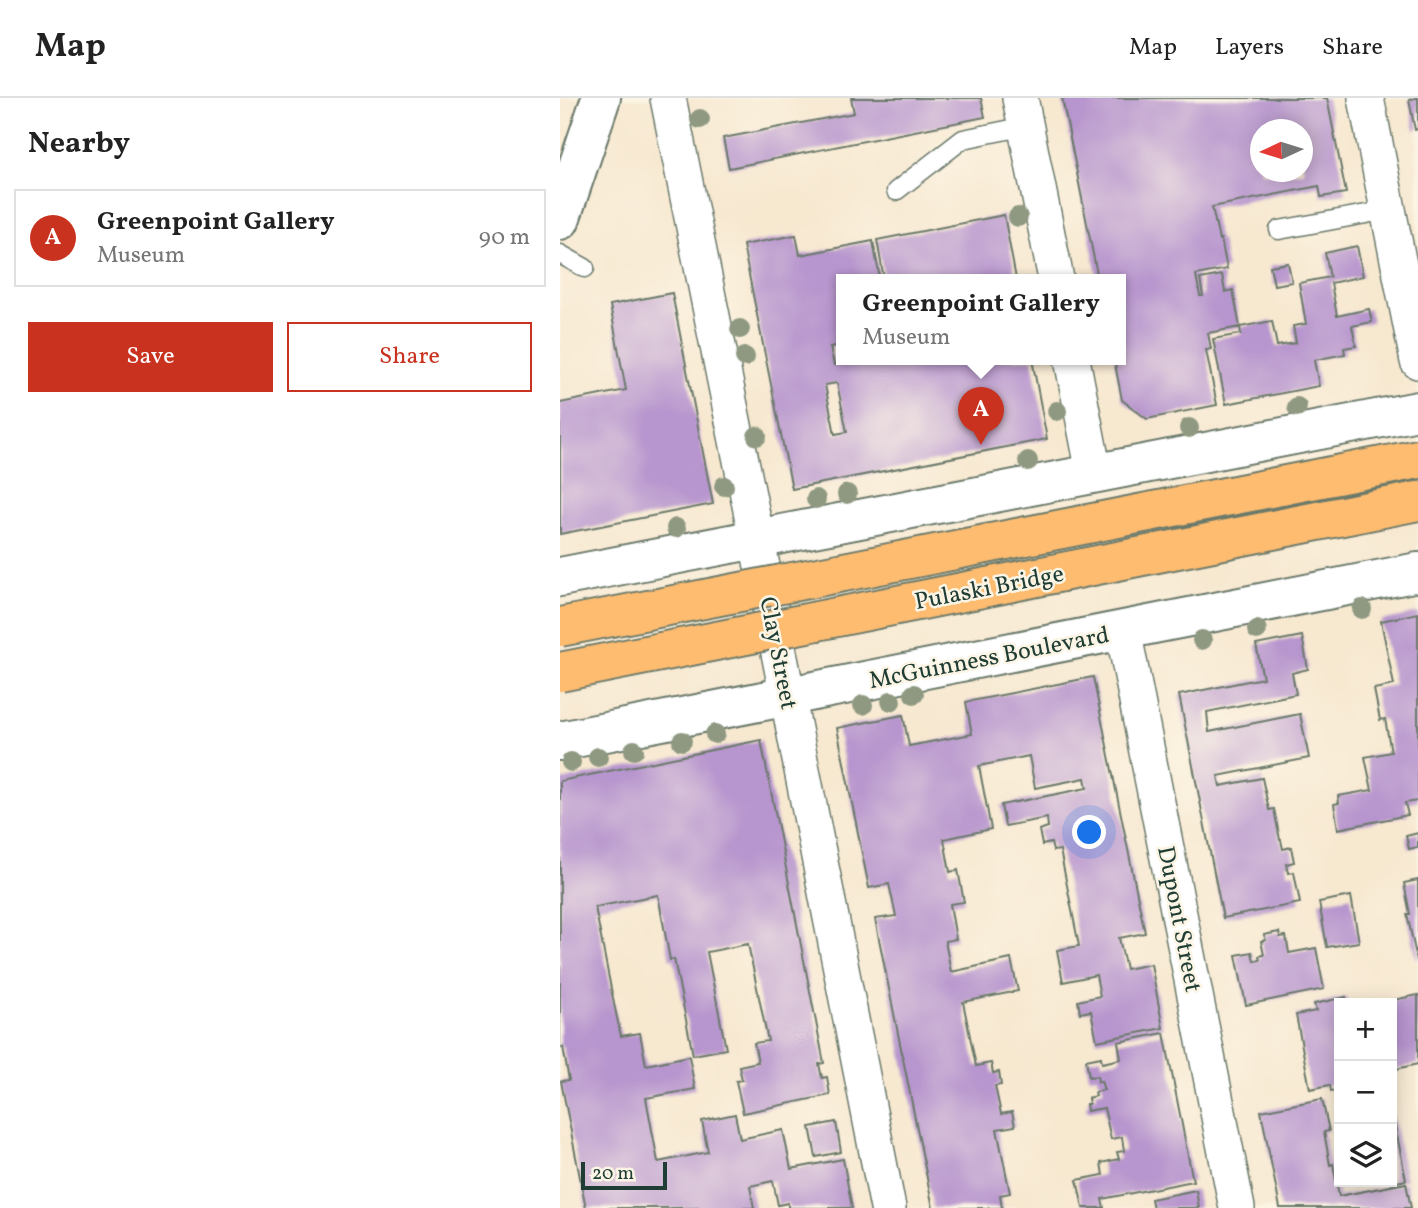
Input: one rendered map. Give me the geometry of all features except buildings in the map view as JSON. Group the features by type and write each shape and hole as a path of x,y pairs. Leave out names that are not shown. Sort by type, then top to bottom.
{"main road":[{"name":"Pulaski Bridge","path":"560,627 1418,459"},
{"name":"Pulaski Bridge","path":"560,672 1418,501"}],"street":[{"path":"560,220 601,98"},
{"name":"Clay Street","path":"668,98 888,1208"},
{"path":"1366,98 1418,361"},
{"path":"1023,112 1055,274"},
{"path":"1073,365 1094,473"},
{"path":"560,577 1418,411"},
{"name":"McGuinness Boulevard","path":"560,741 1418,572"},
{"name":"Dupont Street","path":"1124,630 1237,1208"}],"lane":[{"path":"896,191 964,139 1023,112"},
{"path":"1279,230 1388,210"},
{"path":"560,254 585,268"}],"place":[{"name":"Greenpoint Gallery","path":"981,445"}]}
